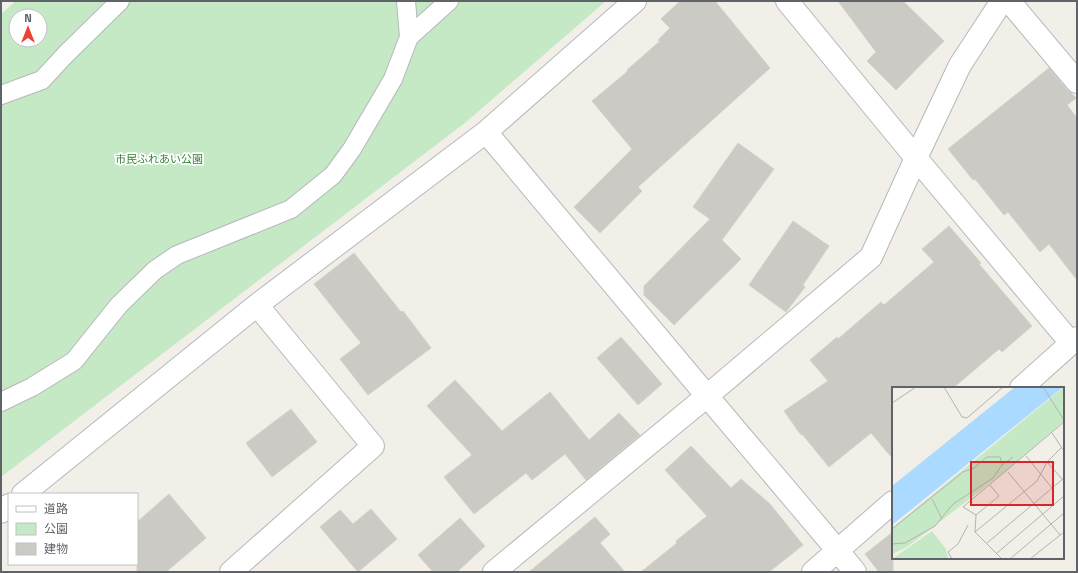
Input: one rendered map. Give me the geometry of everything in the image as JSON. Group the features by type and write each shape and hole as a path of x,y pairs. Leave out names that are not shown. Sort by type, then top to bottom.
{"street":[{"path":"24,493 257,305 486,132 635,1"},
{"path":"787,1 916,158 1074,341 1022,387"},
{"path":"494,572 707,396 871,257 960,65 1002,1"},
{"path":"1009,1 1077,82"},
{"path":"486,132 855,572"},
{"path":"231,572 373,446 257,305"},
{"path":"813,572 892,503"}],"lane":[{"path":"1,94 42,80 120,1"},
{"path":"1,402 32,387 74,361 119,305 155,270 177,255 291,209 333,175 352,149 393,79 409,36 406,1"},
{"path":"409,36 450,1"}],"green space":[{"name":"市民ふれあい公園","path":"16,1 606,1 466,122 1,477 1,14"}],"building":[{"path":"680,1 715,1 770,68 638,187 642,191 600,233 574,207 632,149 592,101 628,71 627,70 660,41 658,40 670,28 661,19"},
{"path":"838,1 903,1 944,41 896,90 867,61 876,52"},
{"path":"1049,68 1067,90 1076,98 1067,105 1077,118 1077,280 1049,244 1040,252 1008,212 1004,215 948,149"},
{"path":"738,143 774,169 722,240 741,259 674,325 644,295 644,286 710,219 693,207"},
{"path":"793,221 829,246 803,285 805,287 786,312 749,285"},
{"path":"949,226 1032,326 1002,352 999,349 954,387 892,387 892,458 871,433 829,467 802,434 801,435 784,411 828,381 810,360 837,337 838,339 881,302 884,305 934,262 922,249"},
{"path":"354,253 401,312 403,311 431,348 368,395 340,359 361,343 314,284"},
{"path":"621,337 662,384 638,405 597,358"},
{"path":"455,380 502,431 550,392 589,440 619,413 640,435 586,480 565,454 532,480 526,473 474,514 444,477 472,455 427,406"},
{"path":"291,409 317,442 272,477 246,443"},
{"path":"691,446 731,488 741,479 770,504 803,545 769,572 641,572 707,516 665,470"},
{"path":"169,494 206,538 166,572 137,572 138,521"},
{"path":"371,509 397,539 358,572 320,527 340,510 353,524"},
{"path":"595,517 610,534 600,543 625,572 529,572"},
{"path":"460,518 485,546 457,572 433,572 418,555"},
{"path":"892,533 893,572 879,572 865,554"}]}
